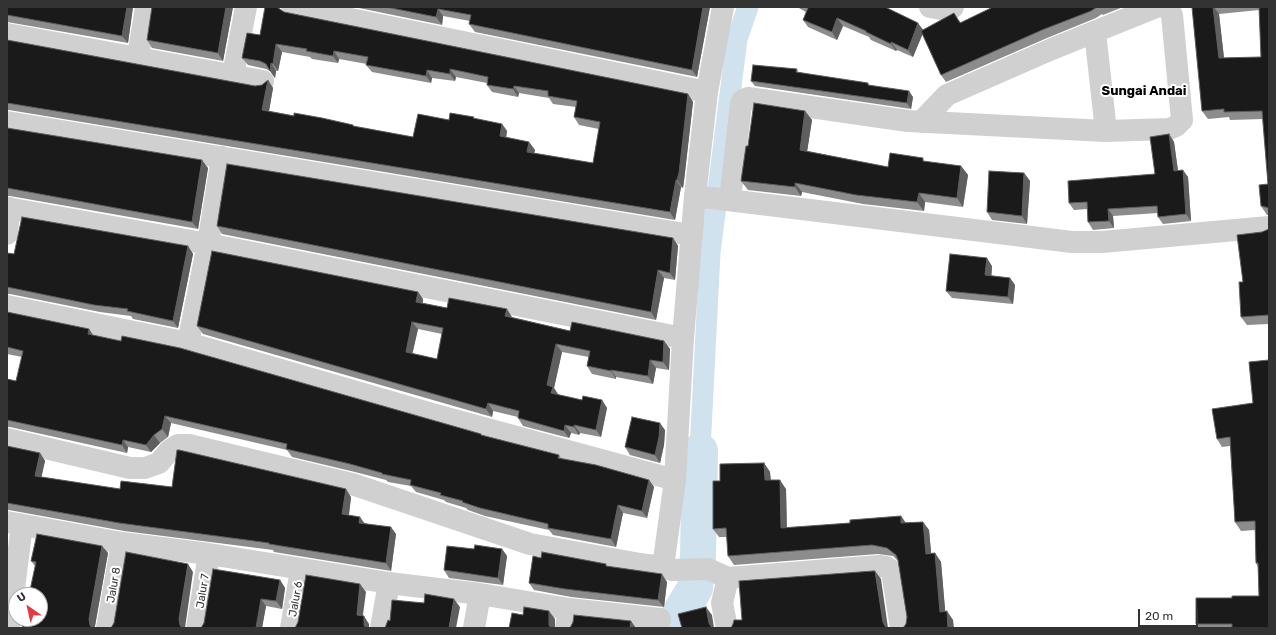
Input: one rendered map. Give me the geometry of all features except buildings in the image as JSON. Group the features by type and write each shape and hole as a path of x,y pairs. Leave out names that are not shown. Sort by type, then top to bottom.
{"street":[{"path":"138,57 146,7"},
{"path":"233,75 246,7"},
{"path":"292,7 372,15 707,92"},
{"path":"714,198 707,92 723,7"},
{"path":"930,7 942,9 953,7"},
{"path":"921,122 947,95 1052,49 1156,7"},
{"path":"672,568 675,480 683,338 691,235 714,198 743,100 748,98 921,122 1106,131 1169,129 1176,126 1182,120 1172,15 1168,9 1164,7"},
{"path":"1095,32 1106,131"},
{"path":"7,34 263,81"},
{"path":"7,122 691,235"},
{"path":"188,343 208,244 222,157"},
{"path":"714,198 1072,242 1102,242 1269,227"},
{"path":"7,234 8,208 208,244 683,338"},
{"path":"7,306 188,343 436,415 675,480"},
{"path":"7,439 130,468 145,468 159,463 169,451 178,445 189,445 352,484 530,544 640,564 672,568 708,569 728,578 879,566 886,567 892,571 900,628"},
{"path":"9,628 14,524 122,543 209,554 301,570 388,583 480,594 567,618 659,624"},
{"name":"Jalur 8","path":"107,628 122,543"},
{"name":"Jalur 7","path":"197,628 209,554"},
{"name":"Jalur 6","path":"291,628 301,570"},
{"path":"727,628 722,603 728,578"},
{"path":"381,628 388,583"},
{"path":"474,628 480,594"}],"waterway":[{"path":"700,451 710,253 737,39 748,7"},
{"path":"678,628 676,620 695,588 698,555 700,451"}],"district":[{"name":"Sungai Andai","path":"1144,91"}]}
